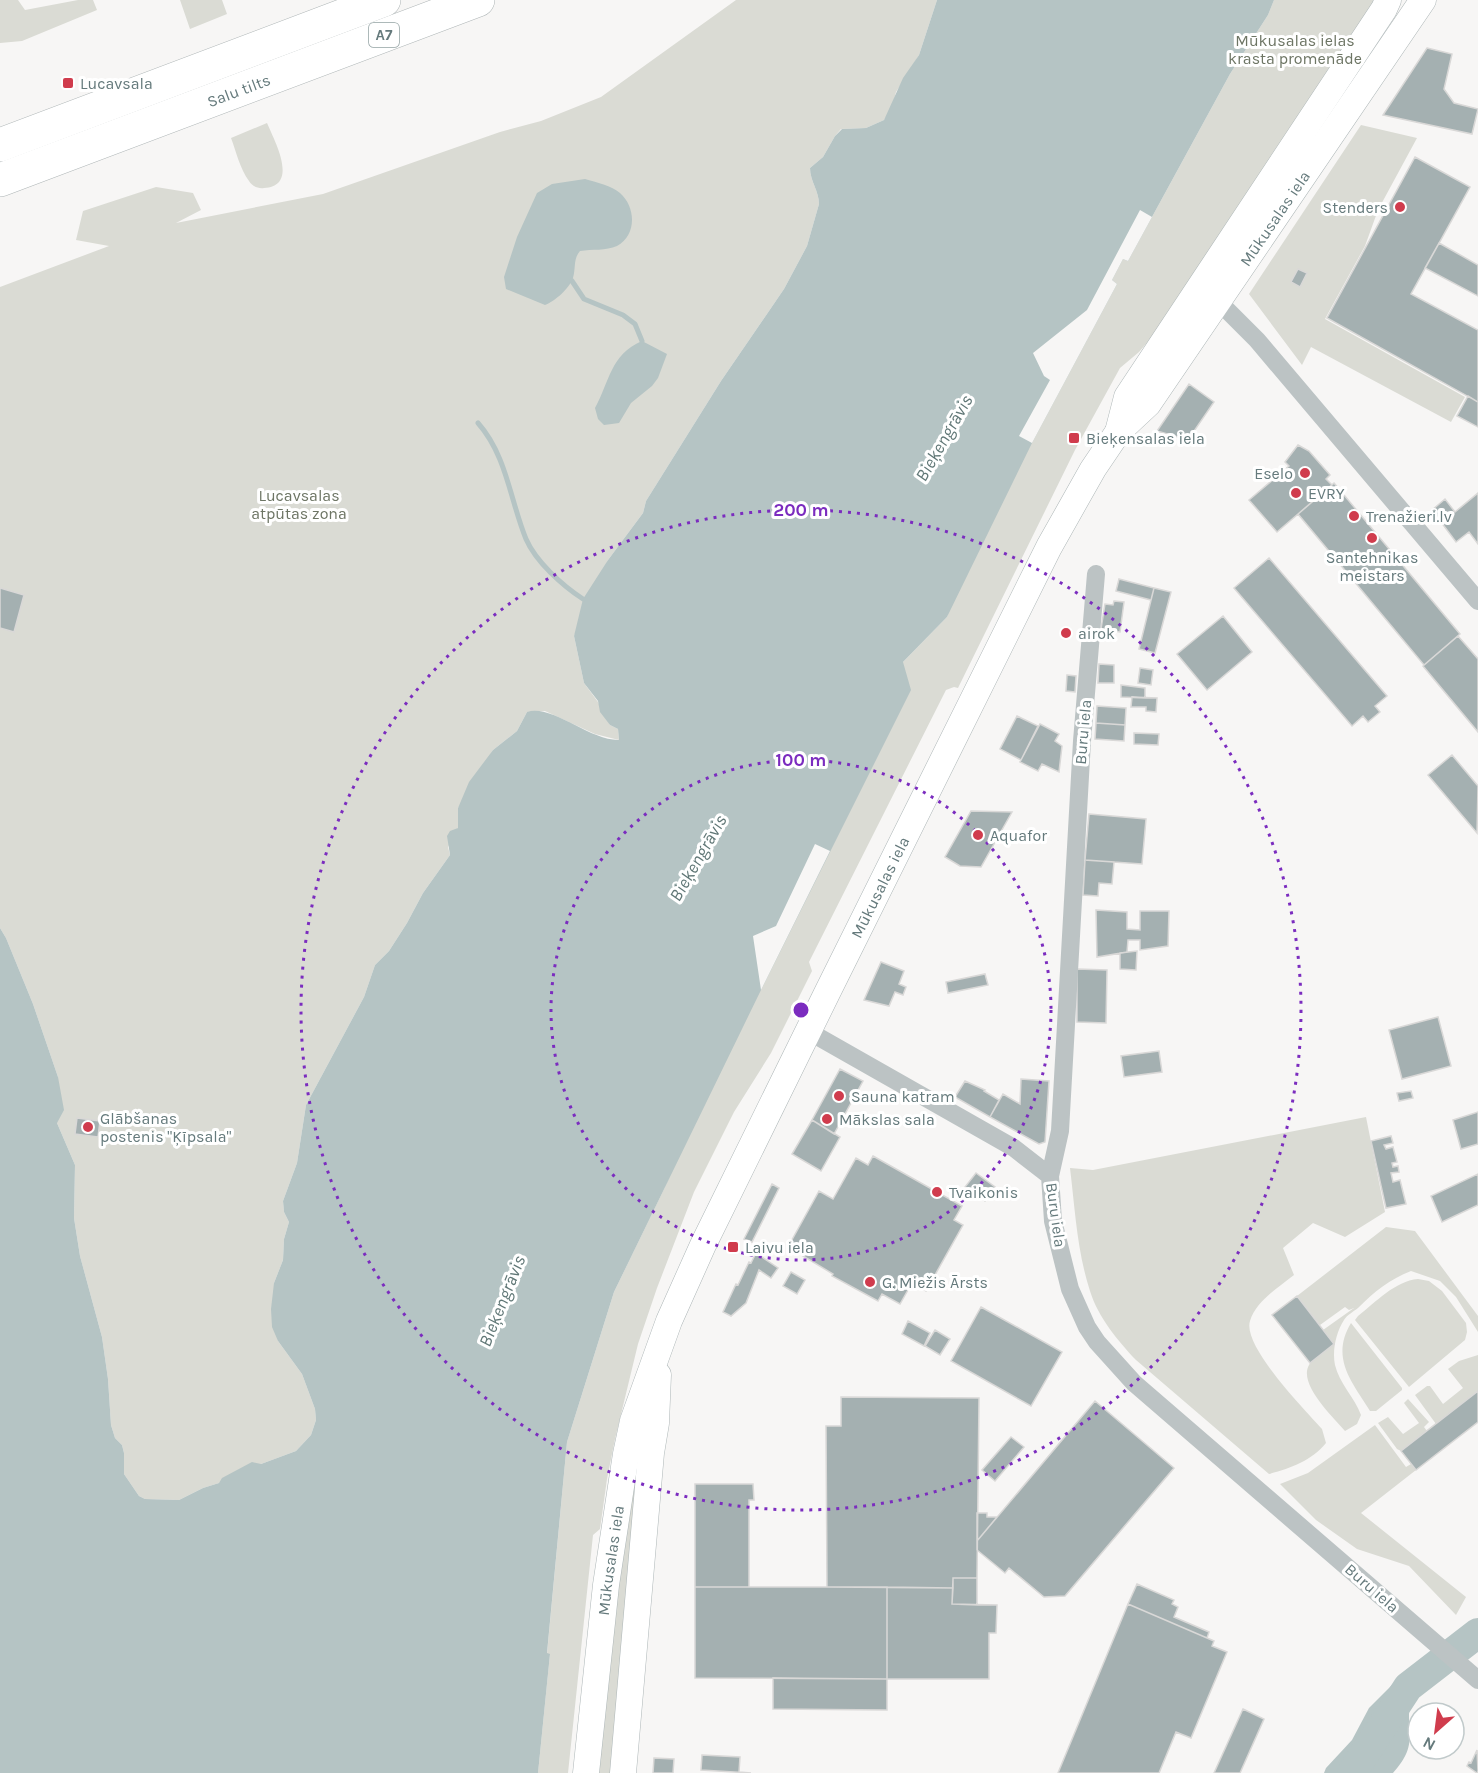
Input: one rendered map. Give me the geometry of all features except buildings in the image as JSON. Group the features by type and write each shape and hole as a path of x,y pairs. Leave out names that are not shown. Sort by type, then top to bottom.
{"highway":[{"name":"Salu tilts","path":"0,145 384,0"},
{"name":"Salu tilts","path":"0,180 478,0"}],"main road":[{"name":"Mūkusalas iela","path":"586,1773 606,1585 633,1421 685,1284 1049,547 1093,469 1118,432 1148,404 1210,293 1388,0"},
{"name":"Mūkusalas iela","path":"1210,293 1423,0"},
{"name":"Mūkusalas iela","path":"623,1773 651,1453 656,1423 659,1353"}],"street":[{"path":"1210,293 1257,340 1478,601"},
{"name":"Buru iela","path":"1096,574 1082,741 1060,1131 1050,1176 1053,1221 1070,1289 1087,1327 1102,1348 1134,1383 1476,1678"},
{"path":"808,1031 1014,1148 1050,1176"}],"green space":[{"path":"0,0 18,0 25,10 78,0 93,0 97,10 22,41 0,43"},
{"path":"180,0 222,0 227,14 190,29"},
{"name":"Lucavsalas atpūtas zona","path":"736,0 937,0 919,55 896,92 892,107 884,120 866,128 841,129 823,157 810,168 819,204 807,246 784,289 721,381 646,501 643,513 608,560 574,636 584,683 598,702 610,725 618,729 619,740 595,734 545,711 527,712 517,731 493,750 458,808 458,828 448,847 450,855 423,893 389,951 375,965 364,997 306,1105 297,1163 283,1201 284,1212 289,1222 284,1239 283,1260 274,1283 278,1341 302,1374 315,1409 316,1420 311,1435 296,1451 261,1464 254,1464 219,1483 179,1500 145,1499 139,1496 124,1474 122,1445 115,1438 111,1425 102,1337 80,1256 74,1218 75,1165 57,1123 58,1077 33,1004 0,928 0,287 109,246 76,240 83,211 156,187 193,193 201,210 176,223 323,194 500,132 541,121 601,97"},
{"name":"Mūkusalas ielas krasta promenāde","path":"1274,0 1375,0 1151,338 1120,368 1075,450 958,688 946,690 809,962 812,971 771,1053 734,1112 694,1192 638,1344 615,1439 600,1529 593,1535 568,1773 538,1773 567,1442 614,1292 664,1189 903,662 947,617 1033,353 1152,217 1230,74 1268,15"},
{"path":"267,123 279,151 283,171 281,179 275,185 260,188 255,187 246,176 231,138"},
{"path":"1361,125 1417,138 1378,210 1365,246 1325,319 1465,397 1451,422 1311,347 1302,365 1249,294"},
{"path":"1366,1117 1385,1212 1345,1237 1313,1223 1283,1248 1294,1275 1257,1307 1250,1321 1250,1332 1255,1346 1277,1377 1322,1429 1326,1443 1314,1455 1300,1463 1269,1474 1136,1360 1103,1319 1090,1291 1082,1261 1070,1168 1093,1170"},
{"path":"1386,1227 1415,1231 1478,1316 1478,1332 1456,1297 1440,1281 1411,1271 1383,1286 1347,1317 1337,1336 1334,1348 1335,1365 1361,1415 1357,1424 1345,1431 1312,1391 1307,1373 1314,1359 1334,1344 1323,1330 1354,1308 1349,1310 1345,1307 1320,1325 1297,1296"},
{"path":"1418,1279 1429,1281 1442,1291 1466,1323 1467,1332 1465,1340 1409,1387 1355,1320 1394,1288"},
{"path":"1351,1323 1402,1388 1376,1411 1370,1411 1356,1390 1343,1359 1345,1336"},
{"path":"1478,1355 1478,1391 1436,1424 1415,1395 1430,1386 1443,1404 1463,1388 1448,1369 1459,1361"},
{"path":"1408,1399 1429,1422 1424,1427 1427,1431 1401,1451 1397,1449 1378,1423 1388,1417 1403,1434 1419,1423 1404,1403"},
{"path":"1375,1425 1406,1467 1411,1464 1416,1470 1361,1513 1466,1597 1456,1615 1409,1566 1357,1549 1316,1520 1280,1484 1308,1473"},
{"path":"635,1454 642,1454 613,1773 597,1773 619,1557"}],"water":[{"name":"Bieķengrāvis","path":"937,0 1274,0 1268,15 1230,74 1128,261 1123,259 1112,280 1117,284 1032,443 947,617 903,662 911,690 614,1292 567,1442 538,1773 0,1773 0,928 33,1004 58,1077 64,1110 57,1123 75,1165 74,1218 80,1256 102,1337 111,1425 115,1438 122,1445 124,1474 139,1496 145,1499 179,1500 219,1483 222,1478 252,1462 261,1464 296,1451 311,1435 316,1420 315,1409 302,1374 278,1341 272,1327 271,1309 274,1283 283,1260 284,1239 289,1222 284,1212 283,1201 297,1163 306,1105 364,997 375,965 389,951 423,893 450,855 447,836 450,831 458,828 458,808 469,782 493,750 517,731 527,712 537,711 548,713 596,735 619,740 618,729 610,725 600,712 598,701 584,683 574,636 583,599 608,560 643,513 646,501 721,381 784,289 807,246 819,204 810,168 823,157 835,136 842,129 866,128 884,120 903,78 919,55"},
{"path":"585,179 613,188 625,199 632,221 624,241 613,248 580,251 576,257 571,282 561,294 545,305 506,289 504,277 517,237 537,193 552,184"},
{"path":"642,341 667,354 658,378 631,403 619,423 604,425 598,419 595,408 612,370 623,354"},
{"path":"1400,1677 1413,1694 1411,1701 1406,1701 1406,1754 1402,1762 1393,1773 1324,1773 1352,1740 1369,1708"}],"pier":[{"path":"1140,210 1152,217 1128,261 1123,259 1112,280 1117,284 1032,443 1019,436 1050,380 1044,376 1033,353 1087,310"},
{"path":"815,844 830,851 761,990 753,936 776,926"}],"waterway":[{"path":"572,281 584,299 623,315 635,324 642,341"},
{"path":"478,423 488,436 502,464 530,548 551,573 583,599"},
{"path":"1352,1773 1408,1687 1478,1633"}],"place":[{"name":"Lucavsala","path":"68,83"},
{"name":"Stenders","path":"1400,207"},
{"name":"Bieķensalas iela","path":"1074,438"},
{"name":"Eselo","path":"1305,473"},
{"name":"EVRY","path":"1296,493"},
{"name":"Trenažieri.lv","path":"1354,516"},
{"name":"Santehnikas meistars","path":"1372,538"},
{"name":"airok","path":"1066,633"},
{"name":"Aquafor","path":"978,835"},
{"name":"Sauna katram","path":"839,1096"},
{"name":"Mākslas sala","path":"827,1119"},
{"name":"Glābšanas postenis \"Ķīpsala\"","path":"88,1127"},
{"name":"Tvaikonis","path":"937,1192"},
{"name":"Laivu iela","path":"733,1247"},
{"name":"G. Miežis Ārsts","path":"870,1282"}]}
